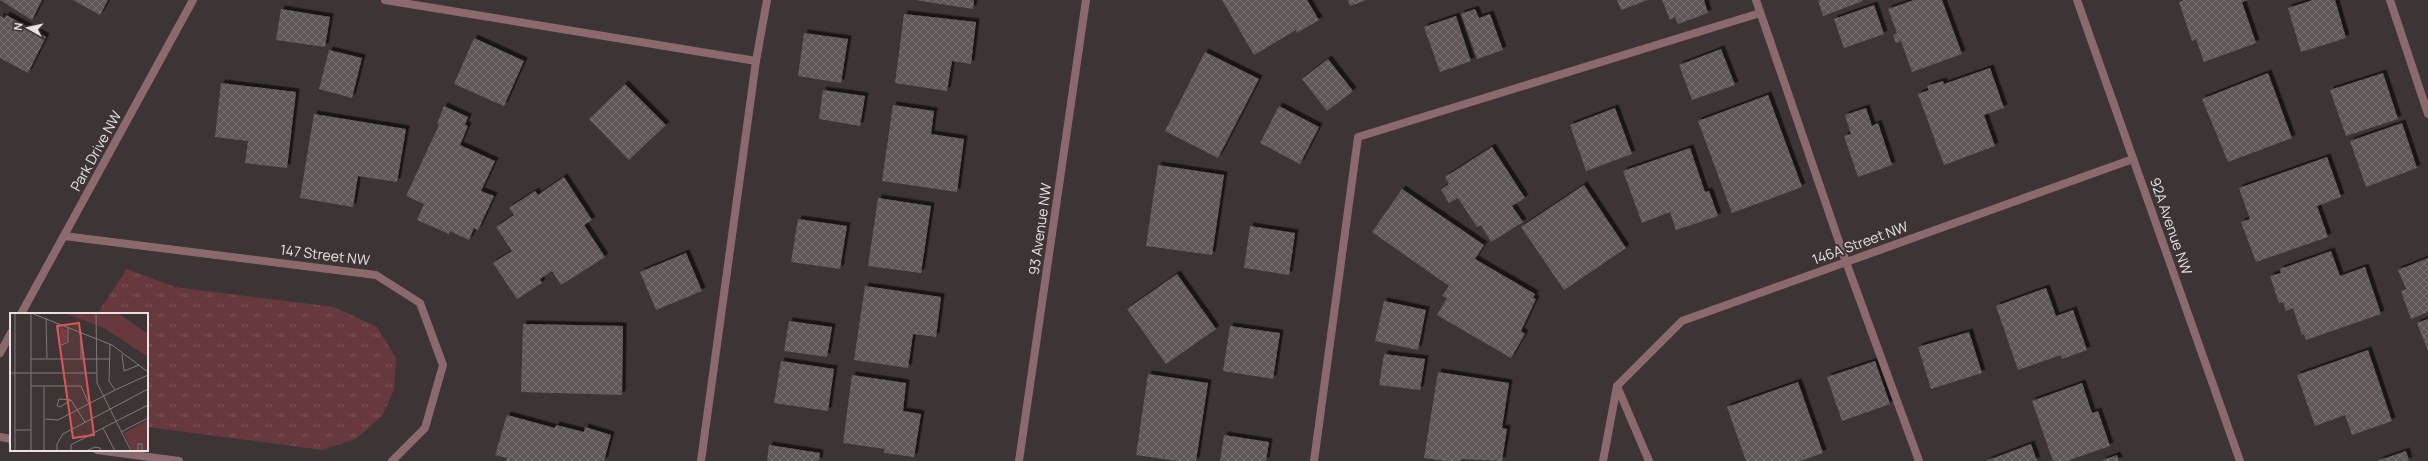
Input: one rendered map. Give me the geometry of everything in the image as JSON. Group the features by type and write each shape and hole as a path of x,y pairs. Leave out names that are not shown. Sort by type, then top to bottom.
{"street":[{"name":"Park Drive NW","path":"22,313 193,0"},
{"path":"384,0 756,61"},
{"path":"702,461 756,61 767,0"},
{"name":"93 Avenue NW","path":"1019,461 1086,0"},
{"path":"1756,0 1846,262 1919,461"},
{"name":"92A Avenue NW","path":"2077,0 2240,461"},
{"path":"2390,0 2428,114"},
{"path":"1314,461 1358,137 1760,13"},
{"name":"146A Street NW","path":"1617,386 1682,321 2134,159"},
{"name":"147 Street NW","path":"64,236 376,275 420,303 443,365 425,428 392,461"},
{"path":"0,353 10,335"},
{"path":"1603,461 1617,386"},
{"path":"1617,386 1649,461"},
{"path":"0,437 10,438"},
{"path":"104,451 179,461"}],"green space":[{"path":"127,269 175,287 334,307 377,327 396,358 394,390 382,416 356,439 322,450 148,427 148,313 98,313"}],"building":[{"path":"0,0 42,0 32,20"},
{"path":"73,0 108,0 100,15"},
{"path":"915,0 974,0 973,9"},
{"path":"1222,0 1307,0 1319,20 1297,33 1296,30 1254,55"},
{"path":"1348,0 1367,0 1350,6"},
{"path":"1617,0 1648,0 1621,10"},
{"path":"1662,0 1704,0 1708,13 1678,24 1675,17 1670,20"},
{"path":"1818,0 1862,0 1863,1 1823,16"},
{"path":"1914,0 1942,0 1962,54 1912,72 1901,41 1896,43 1893,35 1897,33 1888,9"},
{"path":"2184,0 2248,0 2242,2 2256,43 2204,62 2196,39 2192,41 2179,2"},
{"path":"2313,0 2335,0 2346,38 2301,52 2288,8"},
{"path":"1874,5 1884,34 1844,48 1834,19"},
{"path":"281,9 330,17 325,47 276,40"},
{"path":"1475,9 1479,18 1490,14 1503,50 1477,59 1461,14"},
{"path":"904,14 976,22 971,64 952,61 947,91 895,83"},
{"path":"6,15 46,37 28,73 0,58 0,16 5,18"},
{"path":"1456,16 1471,61 1440,72 1424,27"},
{"path":"804,33 848,39 841,83 798,76"},
{"path":"474,38 524,61 504,106 454,84"},
{"path":"1721,49 1735,85 1692,100 1679,65"},
{"path":"329,50 362,58 352,98 319,89"},
{"path":"1205,52 1259,79 1218,158 1165,131"},
{"path":"1328,59 1353,91 1327,111 1302,79"},
{"path":"1990,68 2004,108 1984,115 1995,146 1944,165 1918,94 1929,90 1927,86 1943,81 1944,84"},
{"path":"2268,73 2292,138 2228,162 2202,99"},
{"path":"2383,73 2398,119 2346,136 2330,90"},
{"path":"221,83 296,92 287,168 245,163 248,141 215,137"},
{"path":"625,84 666,125 629,160 589,119"},
{"path":"823,90 865,96 860,126 819,119"},
{"path":"1768,95 1802,187 1732,213 1698,121"},
{"path":"893,105 934,111 931,134 964,139 957,192 882,181"},
{"path":"444,106 468,117 465,125 468,126 460,145 495,161 481,191 494,196 478,230 474,228 469,240 450,231 449,234 417,220 424,204 406,196 439,125 437,124"},
{"path":"1279,106 1319,127 1300,164 1260,143"},
{"path":"1615,108 1632,154 1586,171 1570,125"},
{"path":"1866,108 1872,126 1878,123 1892,165 1858,177 1844,136 1851,134 1845,115"},
{"path":"314,114 406,129 397,182 358,176 353,207 300,198"},
{"path":"2402,123 2417,168 2366,187 2350,141"},
{"path":"1492,147 1525,198 1512,206 1523,222 1491,242 1481,225 1477,227 1458,198 1449,203 1441,190 1449,184 1445,177"},
{"path":"1690,148 1705,192 1709,191 1718,216 1676,230 1670,212 1642,223 1623,171"},
{"path":"2327,157 2341,197 2317,206 2328,237 2256,262 2241,222 2250,219 2239,188"},
{"path":"1158,165 1224,175 1212,255 1146,246"},
{"path":"564,177 592,220 584,225 605,257 561,285 552,271 540,279 542,283 517,299 493,263 512,251 496,227 514,215 509,208 535,191 538,195"},
{"path":"1584,185 1626,248 1564,290 1521,227"},
{"path":"1402,189 1484,245 1475,259 1535,294 1533,298 1536,299 1521,331 1525,334 1511,358 1437,315 1447,298 1442,296 1449,286 1372,232"},
{"path":"878,198 931,206 921,273 868,266"},
{"path":"798,219 847,226 840,269 791,262"},
{"path":"1250,226 1295,233 1289,275 1244,268"},
{"path":"2331,251 2340,276 2365,267 2381,314 2306,340 2304,334 2302,335 2293,308 2286,311 2283,302 2279,303 2270,276 2281,273 2280,269"},
{"path":"686,253 702,291 656,310 640,272"},
{"path":"2428,258 2428,312 2411,319 2401,291 2406,289 2398,270"},
{"path":"1177,274 1216,329 1166,364 1127,309"},
{"path":"865,286 941,297 936,337 913,334 908,368 854,360"},
{"path":"2046,288 2056,316 2073,310 2087,350 2062,359 2061,355 2018,370 1996,306"},
{"path":"1384,301 1426,310 1418,350 1375,341"},
{"path":"2428,319 2428,351 2417,323"},
{"path":"789,321 832,327 827,357 784,351"},
{"path":"523,324 623,326 622,395 521,392"},
{"path":"1230,326 1280,333 1273,379 1223,371"},
{"path":"1969,332 1982,373 1931,389 1918,347"},
{"path":"2368,350 2392,421 2352,435 2345,415 2315,426 2297,375"},
{"path":"1384,354 1425,359 1420,390 1379,385"},
{"path":"781,361 834,369 828,411 774,403"},
{"path":"1875,361 1890,404 1842,421 1827,377"},
{"path":"1438,372 1509,383 1502,428 1507,429 1502,461 1461,459 1460,461 1446,461 1424,458"},
{"path":"1148,374 1208,383 1196,461 1177,461 1136,455"},
{"path":"852,375 906,383 903,411 921,414 914,457 884,453 885,449 843,443"},
{"path":"1798,382 1823,453 1800,461 1746,461 1727,407"},
{"path":"2082,383 2092,413 2098,411 2110,446 2067,461 2053,461 2032,401"},
{"path":"507,415 555,428 556,425 584,432 585,427 611,435 604,461 506,461 507,458 495,455"},
{"path":"1224,435 1269,442 1266,461 1220,461"},
{"path":"2031,444 2037,461 1986,461"},
{"path":"769,445 820,453 819,461 767,461"},
{"path":"2406,451 2409,461 2377,461"},
{"path":"2117,455 2119,461 2101,461"}]}
